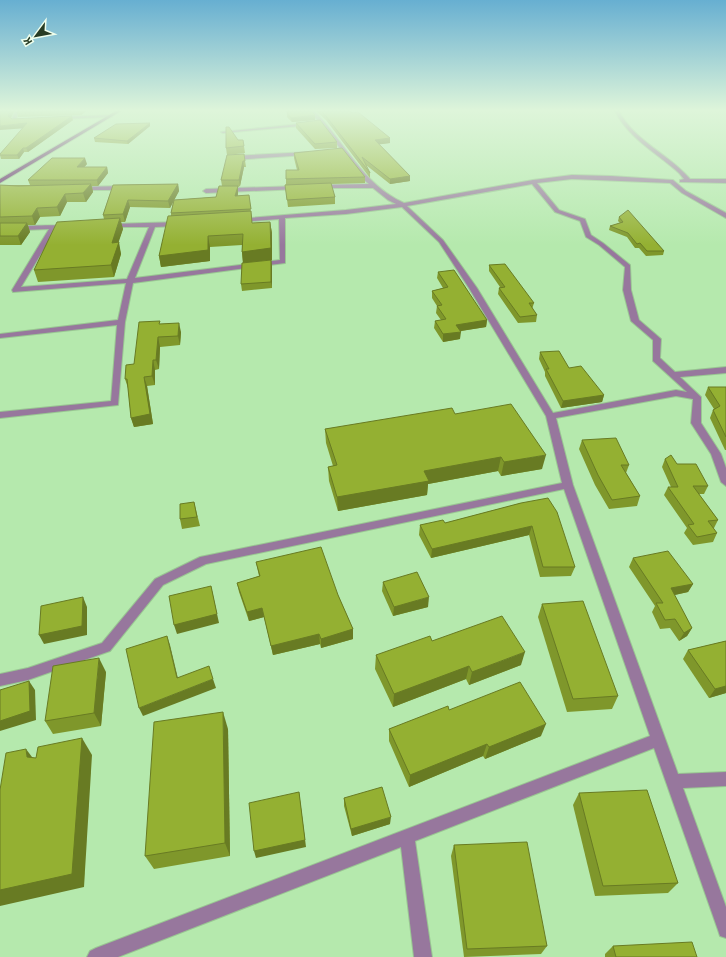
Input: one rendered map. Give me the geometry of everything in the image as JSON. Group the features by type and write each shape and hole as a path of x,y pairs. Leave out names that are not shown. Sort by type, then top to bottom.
{"main road":[{"path":"0,181 43,156"}],"street":[{"path":"228,158 261,156"},
{"path":"348,156 374,186 390,199 403,205 440,241 473,288 551,416 568,485 726,930"},
{"path":"662,156 683,172 688,181"},
{"path":"228,221 346,212 403,205 534,182 572,177 671,181 726,181"},
{"path":"671,181 684,192 726,216"},
{"path":"534,182 557,211 583,220 588,236 601,244 628,266 627,290 635,321 657,339 656,359 697,397 696,423 716,454 726,482"},
{"path":"313,187 374,186"},
{"path":"76,189 129,188"},
{"path":"206,190 305,188"},
{"path":"54,227 16,290 130,281 283,262 282,217"},
{"path":"100,226 183,223"},
{"path":"0,415 115,403 122,322 130,281 153,225"},
{"path":"0,229 77,227"},
{"path":"0,336 122,322"},
{"path":"673,375 726,370"},
{"path":"551,416 676,393 697,397"},
{"path":"0,680 28,674 106,647 159,582 204,560 568,485"},
{"path":"96,957 658,740"},
{"path":"673,781 726,778"},
{"path":"407,837 422,957"}],"building":[{"path":"227,156 244,156 245,161 243,161 239,180 221,180"},
{"path":"295,156 348,156 365,177 286,179 286,170 299,170"},
{"path":"357,156 390,156 410,176 390,179 362,157 370,173"},
{"path":"52,158 85,158 77,167 107,167 97,180 28,180"},
{"path":"331,183 335,197 287,200 285,185"},
{"path":"91,184 83,193 65,194 57,207 37,208 32,216 0,217 0,185"},
{"path":"178,184 168,201 128,200 123,214 103,215 113,185"},
{"path":"219,186 238,186 235,196 249,195 251,209 171,213 174,200 216,197"},
{"path":"628,210 664,251 647,251 640,243 637,244 628,233 610,226 623,222 619,217"},
{"path":"251,211 252,223 270,222 271,248 242,252 243,234 208,236 208,250 159,256 168,216"},
{"path":"120,218 112,243 119,242 111,265 34,270 57,222"},
{"path":"0,223 27,223 18,236 0,236"},
{"path":"271,260 271,282 241,284 242,263"},
{"path":"505,264 534,303 529,303 537,315 520,317 499,288 505,287 489,265"},
{"path":"454,270 487,320 456,325 461,332 443,334 435,321 446,319 437,306 442,305 432,291 448,287 438,272"},
{"path":"160,321 159,324 179,323 178,336 158,337 156,360 153,360 152,376 144,377 150,414 131,418 127,379 125,379 126,365 134,364 139,322"},
{"path":"559,351 569,368 581,366 604,395 563,401 546,369 549,369 540,352"},
{"path":"708,387 726,387 726,437 713,410 720,406"},
{"path":"511,404 546,455 504,462 501,457 424,471 429,481 337,497 328,467 337,465 325,429 452,408 455,414"},
{"path":"616,438 629,465 621,465 640,496 612,500 598,475 582,440"},
{"path":"671,455 677,464 696,464 708,486 693,486 718,520 708,521 717,533 697,537 688,525 694,524 668,487 678,487 665,459"},
{"path":"548,498 557,512 575,567 543,567 532,526 432,549 420,525 443,520 445,523 521,503"},
{"path":"194,502 197,517 180,519 180,504"},
{"path":"321,547 338,595 353,629 321,639 319,634 271,646 262,608 247,612 237,583 260,576 256,562"},
{"path":"668,551 693,584 671,588 692,628 684,633 675,619 665,620 656,603 663,603 633,558"},
{"path":"417,572 429,597 394,607 383,582"},
{"path":"211,586 217,614 174,625 169,596"},
{"path":"83,597 82,626 39,635 41,606"},
{"path":"583,601 618,696 573,699 542,604"},
{"path":"502,616 525,652 472,672 469,666 394,694 376,655 430,636 432,641"},
{"path":"167,636 177,678 209,666 213,679 139,708 126,649"},
{"path":"726,641 726,686 715,689 688,650"},
{"path":"99,658 94,713 45,721 53,666"},
{"path":"29,681 30,711 0,721 0,690"},
{"path":"520,682 546,724 489,747 487,744 410,775 389,729 448,706 449,710"},
{"path":"223,712 225,843 145,856 154,722"},
{"path":"82,738 72,874 0,890 0,790 6,753 26,749 27,757 36,758 38,747"},
{"path":"382,787 391,817 351,829 344,798"},
{"path":"647,790 678,883 603,886 579,793"},
{"path":"299,792 305,840 254,851 249,803"},
{"path":"527,842 547,946 467,949 454,845"},
{"path":"692,942 697,957 616,957 613,946"}]}
